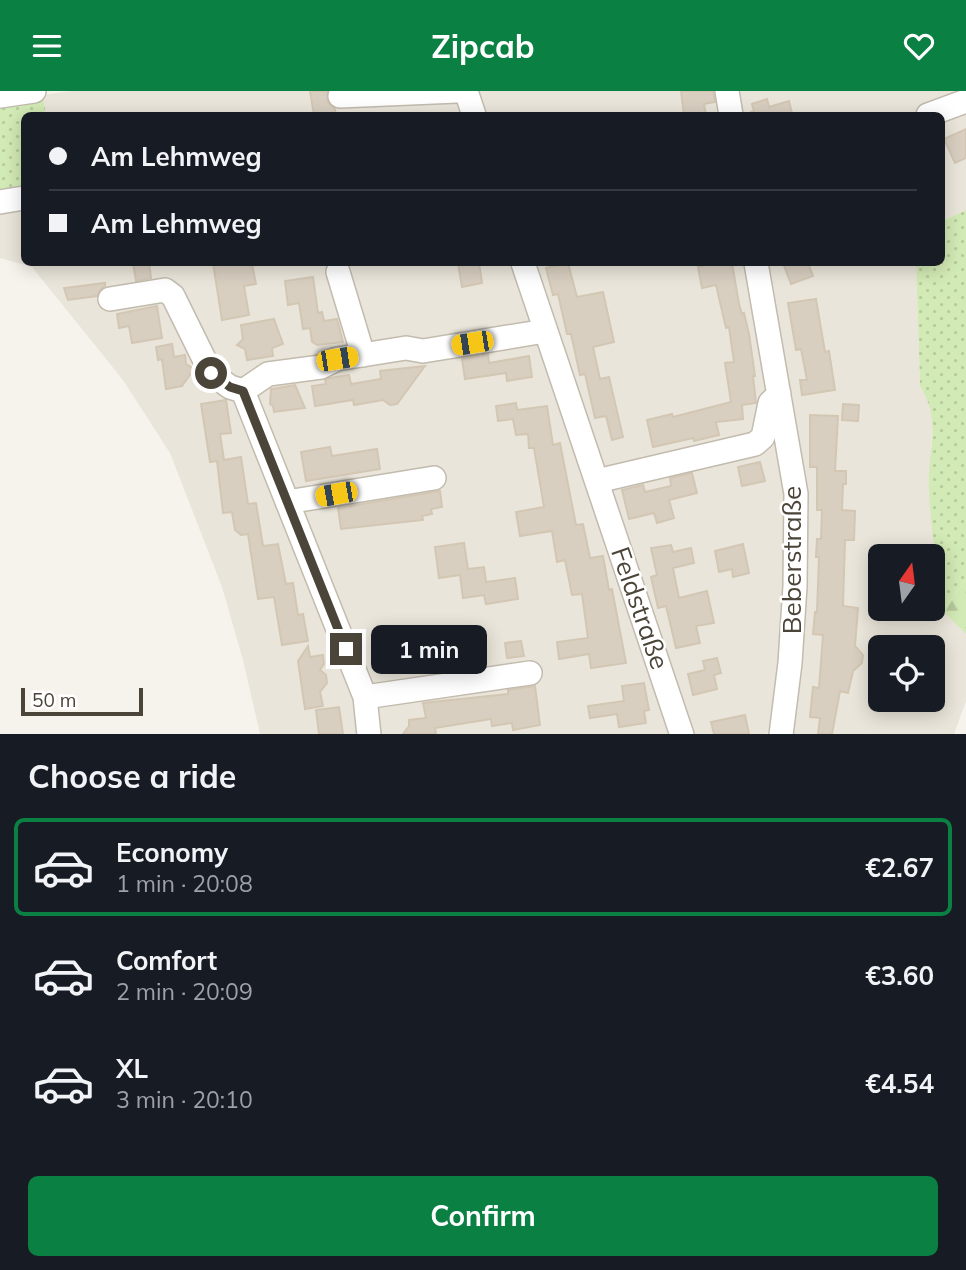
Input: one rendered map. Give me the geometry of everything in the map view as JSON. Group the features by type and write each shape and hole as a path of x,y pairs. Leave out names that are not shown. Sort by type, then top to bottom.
{"street":[{"path":"0,96 34,91"},
{"path":"340,96 457,91"},
{"path":"466,91 473,112"},
{"path":"727,91 730,112"},
{"path":"935,105 966,101"},
{"path":"0,202 21,198"},
{"name":"Feldstraße","path":"524,266 682,734"},
{"name":"Beberstraße","path":"757,266 796,494 794,599 790,663 781,734"},
{"path":"338,272 363,355"},
{"path":"110,299 165,291 173,296 211,373 230,387 243,391"},
{"path":"243,391 268,374 321,367 337,359 406,348 423,351 545,331"},
{"path":"243,391 365,697 369,734"},
{"path":"597,481 755,443 763,437 769,403 779,393"},
{"path":"287,502 434,478"},
{"path":"365,697 530,673"}],"shaded area":[{"path":"70,91 458,91 465,112 46,112 43,95"},
{"path":"475,91 719,91 722,112 483,112"},
{"path":"736,91 966,91 966,210 945,220 945,112 740,112"},
{"path":"21,204 21,264 0,258 0,208"},
{"path":"28,266 516,266 674,734 260,734 222,587 170,453 123,380"},
{"path":"534,266 749,266 769,388 755,436 603,472"},
{"path":"764,266 916,266 920,386 930,402 933,421 929,486 936,544 868,544 868,621 945,621 945,612 966,634 966,701 954,734 787,734 803,588"},
{"path":"775,416 786,493 785,586 779,661 769,729 767,734 692,734 609,489 757,450"}],"green space":[{"path":"43,95 46,112 21,112 21,192 0,195 0,102"},
{"path":"966,210 966,579 945,608 945,544 934,544 930,502 931,411 920,386 916,266 945,266 945,220"},
{"path":"966,579 966,634 945,613 945,608"}],"building":[{"path":"310,91 327,91 328,103 336,112 314,112"},
{"path":"681,91 713,91 715,102 704,104 705,112 684,112"},
{"path":"767,99 769,107 789,101 792,112 751,112 754,111 752,104"},
{"path":"966,129 966,158 955,163 945,139"},
{"path":"134,266 149,266 151,278 136,281"},
{"path":"213,266 252,266 256,284 244,286 249,315 222,320"},
{"path":"458,266 479,266 482,283 462,287"},
{"path":"569,266 577,297 603,292 614,342 593,347 600,379 609,377 623,437 612,440 606,416 595,418 585,374 580,375 571,334 567,334 558,294 553,295 546,268"},
{"path":"733,266 739,304 749,334 756,403 742,405 743,419 716,422 719,435 653,447 647,420 672,414 673,417 731,402 725,363 734,362 729,327 726,328 716,285 702,288 698,267"},
{"path":"784,266 809,266 813,276 791,284"},
{"path":"313,277 318,313 322,312 324,321 337,319 343,342 317,345 312,342 310,328 303,329 299,303 288,305 285,281"},
{"path":"105,283 97,296 68,300 64,288"},
{"path":"816,299 835,390 802,395 800,380 807,380 801,349 796,350 788,303"},
{"path":"157,306 162,338 132,343 129,326 119,328 117,314"},
{"path":"274,319 283,344 272,348 273,356 247,360 245,349 237,345 243,339 241,325"},
{"path":"172,344 174,357 185,355 186,364 194,369 182,386 166,389 162,359 158,360 156,347"},
{"path":"488,354 489,363 529,356 532,377 507,381 506,373 465,379 462,359"},
{"path":"425,366 397,404 390,405 383,400 354,405 353,400 315,406 312,386 326,384 325,380 330,378 349,375 351,384 381,379 380,371"},
{"path":"295,385 305,408 274,412 270,404 271,389"},
{"path":"226,400 231,433 220,434 224,460 241,457 248,504 256,503 263,546 278,544 286,584 293,583 298,615 303,614 308,641 282,645 274,597 258,599 248,534 241,535 235,530 232,512 223,513 217,461 210,462 201,404"},
{"path":"516,403 517,410 547,406 553,445 560,443 576,525 583,524 590,558 603,556 626,663 591,668 589,654 559,659 557,642 588,638 582,594 572,595 565,560 557,562 552,531 520,536 516,512 544,507 534,448 529,448 528,434 516,435 513,419 498,421 496,406"},
{"path":"843,404 859,405 858,421 842,420"},
{"path":"810,415 838,416 835,471 846,471 842,510 855,511 854,540 845,540 843,606 858,608 855,646 863,655 862,663 853,671 848,693 840,691 832,734 818,734 820,718 810,717 813,687 819,688 823,635 813,634 817,612 817,539 821,539 822,510 817,510 817,467 810,467"},
{"path":"330,447 332,456 377,449 380,469 306,481 301,452"},
{"path":"760,462 765,481 742,486 738,467"},
{"path":"692,473 697,493 669,500 674,518 657,523 654,513 629,519 622,490 643,485 645,492 671,486 670,478"},
{"path":"440,491 442,507 431,509 432,514 422,516 423,520 341,529 338,508"},
{"path":"464,543 468,569 484,567 486,582 515,578 518,599 486,604 484,595 463,598 460,575 439,578 435,547"},
{"path":"743,544 749,573 733,577 732,569 719,572 715,551"},
{"path":"671,545 673,552 691,548 694,563 673,568 679,598 707,591 714,623 696,626 700,643 676,648 666,606 658,608 651,577 657,575 651,548"},
{"path":"521,641 524,656 507,658 505,643"},
{"path":"413,645 414,655 429,653 431,669 390,672 386,648"},
{"path":"308,646 310,657 323,655 324,664 320,670 326,675 327,683 320,692 323,706 305,709 298,661"},
{"path":"717,658 721,673 714,675 717,689 693,695 688,674 705,670 703,661"},
{"path":"644,683 649,710 644,711 646,723 619,727 617,714 590,718 588,706 624,701 622,686"},
{"path":"535,686 540,725 513,730 512,723 492,726 491,719 435,728 436,734 403,734 409,726 409,720 426,718 423,703 508,694 508,690"},
{"path":"339,707 343,734 319,734 316,710"},
{"path":"745,715 749,734 714,734 711,722"}],"route":[{"path":"211,373 230,387 243,391 346,649"}]}
